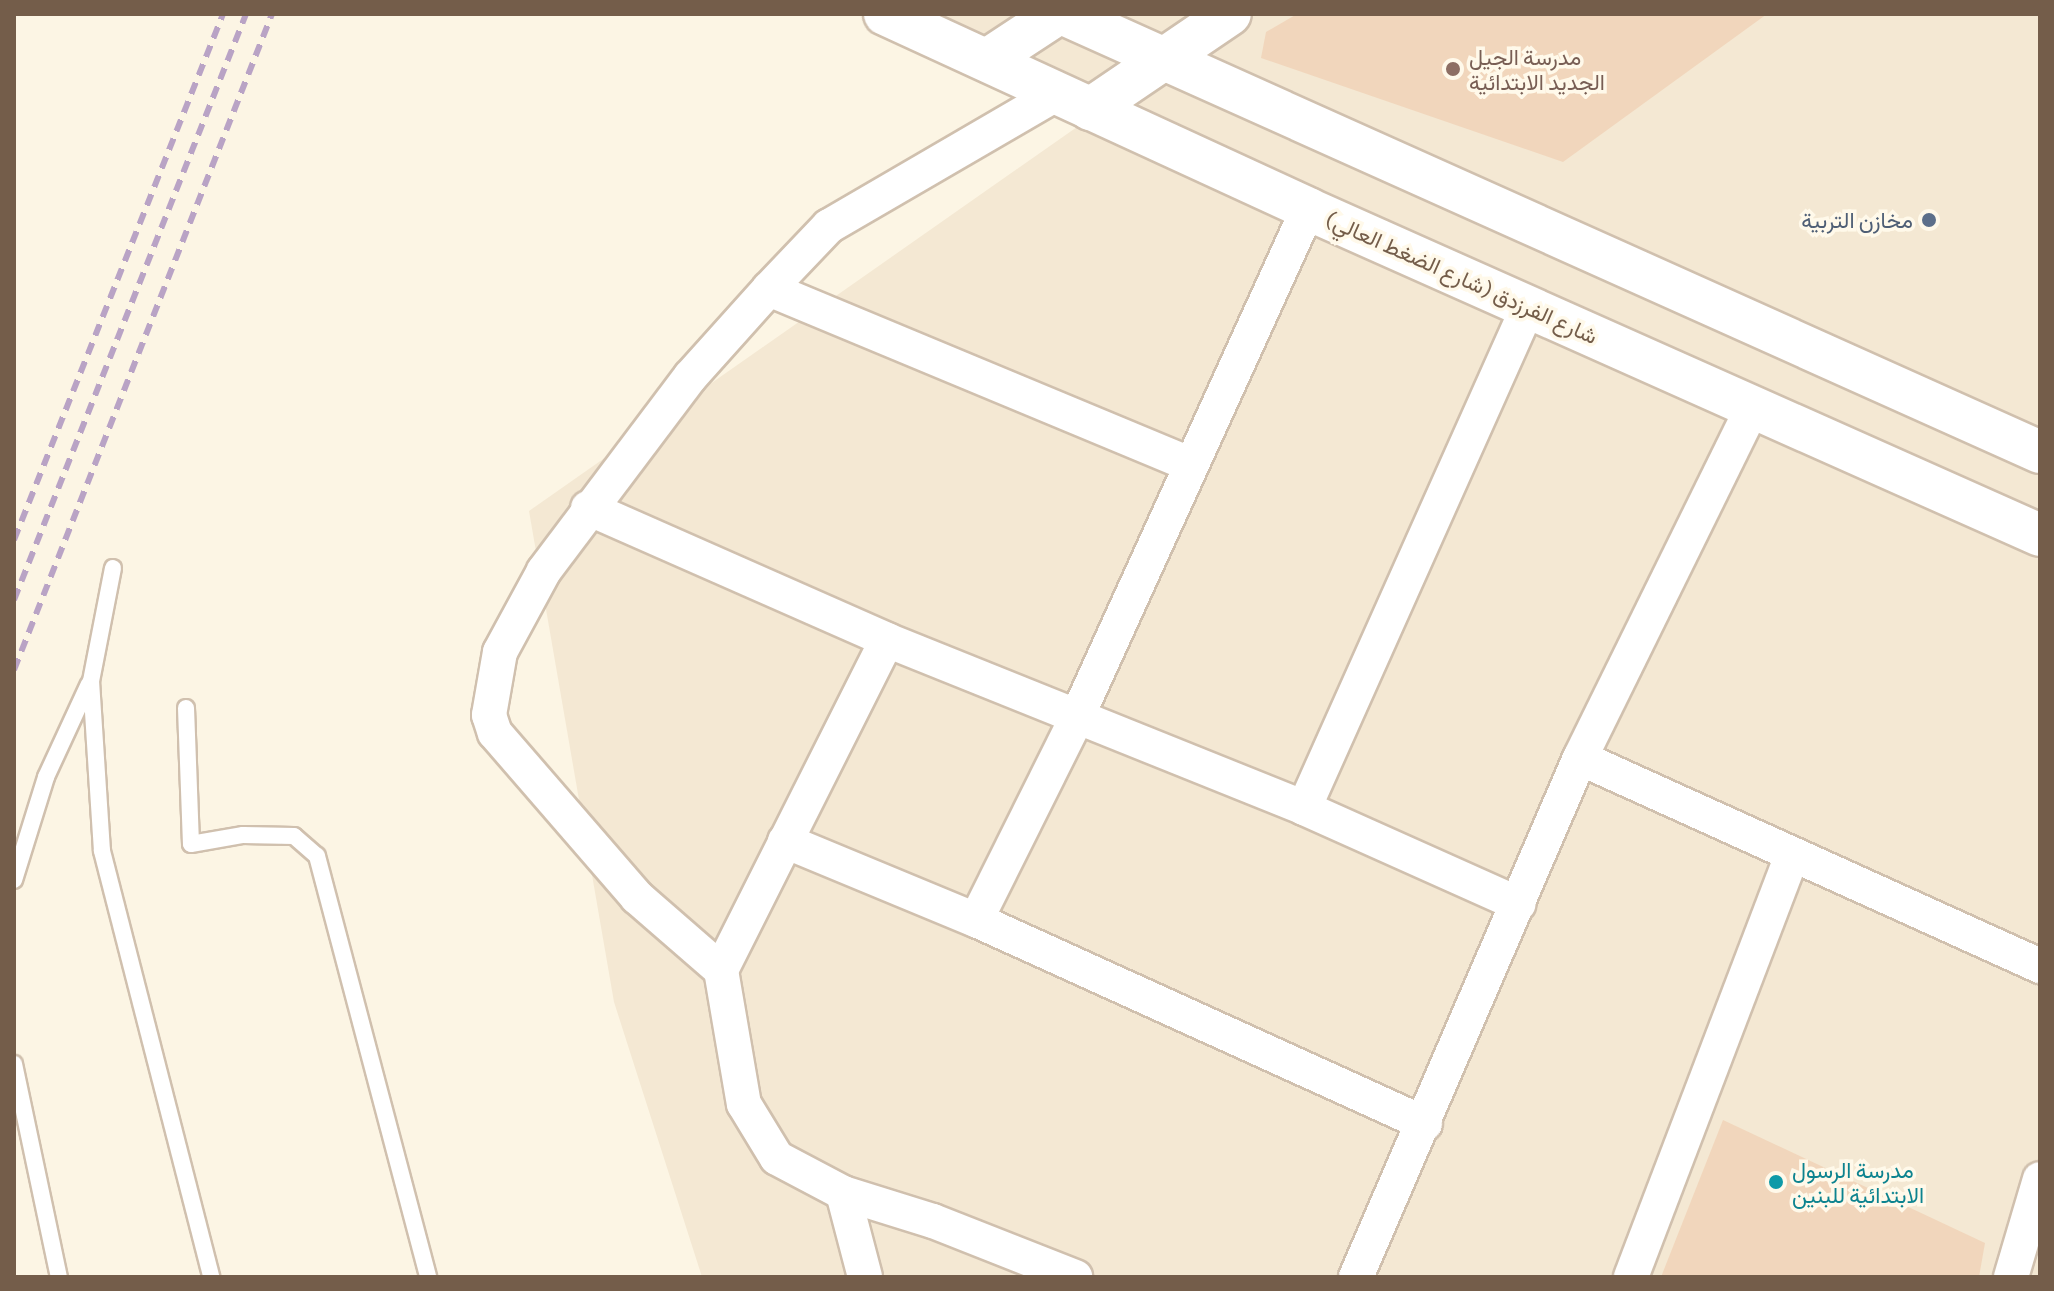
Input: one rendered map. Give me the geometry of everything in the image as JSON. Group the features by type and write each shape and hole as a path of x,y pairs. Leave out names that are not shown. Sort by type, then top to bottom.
{"street":[{"name":"شارع الفرزدق (شارع الضغط العالي)","path":"885,14 1308,209 2040,535"},
{"path":"987,60 1057,14"},
{"path":"1064,14 2040,452"},
{"path":"721,970 637,897 495,733 489,715 500,652 544,571 588,508 690,377 829,226 1160,57 1230,14"},
{"path":"976,920 1076,719 1308,209"},
{"path":"769,289 1190,464"},
{"path":"1304,808 1528,307"},
{"path":"1356,1277 1425,1124 1580,758 1753,407"},
{"path":"588,508 887,640 1076,719 1304,808 1519,904"},
{"path":"887,640 721,970 744,1104 777,1158 843,1193 933,1221 1075,1277"},
{"path":"1580,758 1791,858 2040,966"},
{"path":"785,841 976,920 1425,1124"},
{"path":"1631,1277 1791,858"},
{"path":"2011,1277 2040,1179"},
{"path":"843,1193 865,1277"}],"lane":[{"path":"14,880 46,777 91,681 113,568"},
{"path":"91,681 102,851 211,1277"},
{"path":"186,708 191,844 243,835 294,836 317,856 428,1277"},
{"path":"14,1064 59,1277"}],"shaded area":[{"path":"912,14 2040,14 2040,1277 702,1277 614,1002 529,511 1097,113"}],"building":[{"name":"مدرسة الجيل الجديد الابتدائية","path":"1297,14 1767,14 1563,162 1261,58 1266,32"},
{"name":"مدرسة الرسول الابتدائية للبنين","path":"1723,1120 1985,1243 1979,1277 1661,1277"}],"railway":[{"path":"14,540 223,14"},
{"path":"14,600 246,14"},
{"path":"14,670 272,14"}],"place":[{"name":"مدرسة الجيل الجديد الابتدائية","path":"1453,69"},
{"name":"مخازن التربية","path":"1929,220"},
{"name":"مدرسة الرسول الابتدائية للبنين","path":"1776,1182"}]}
